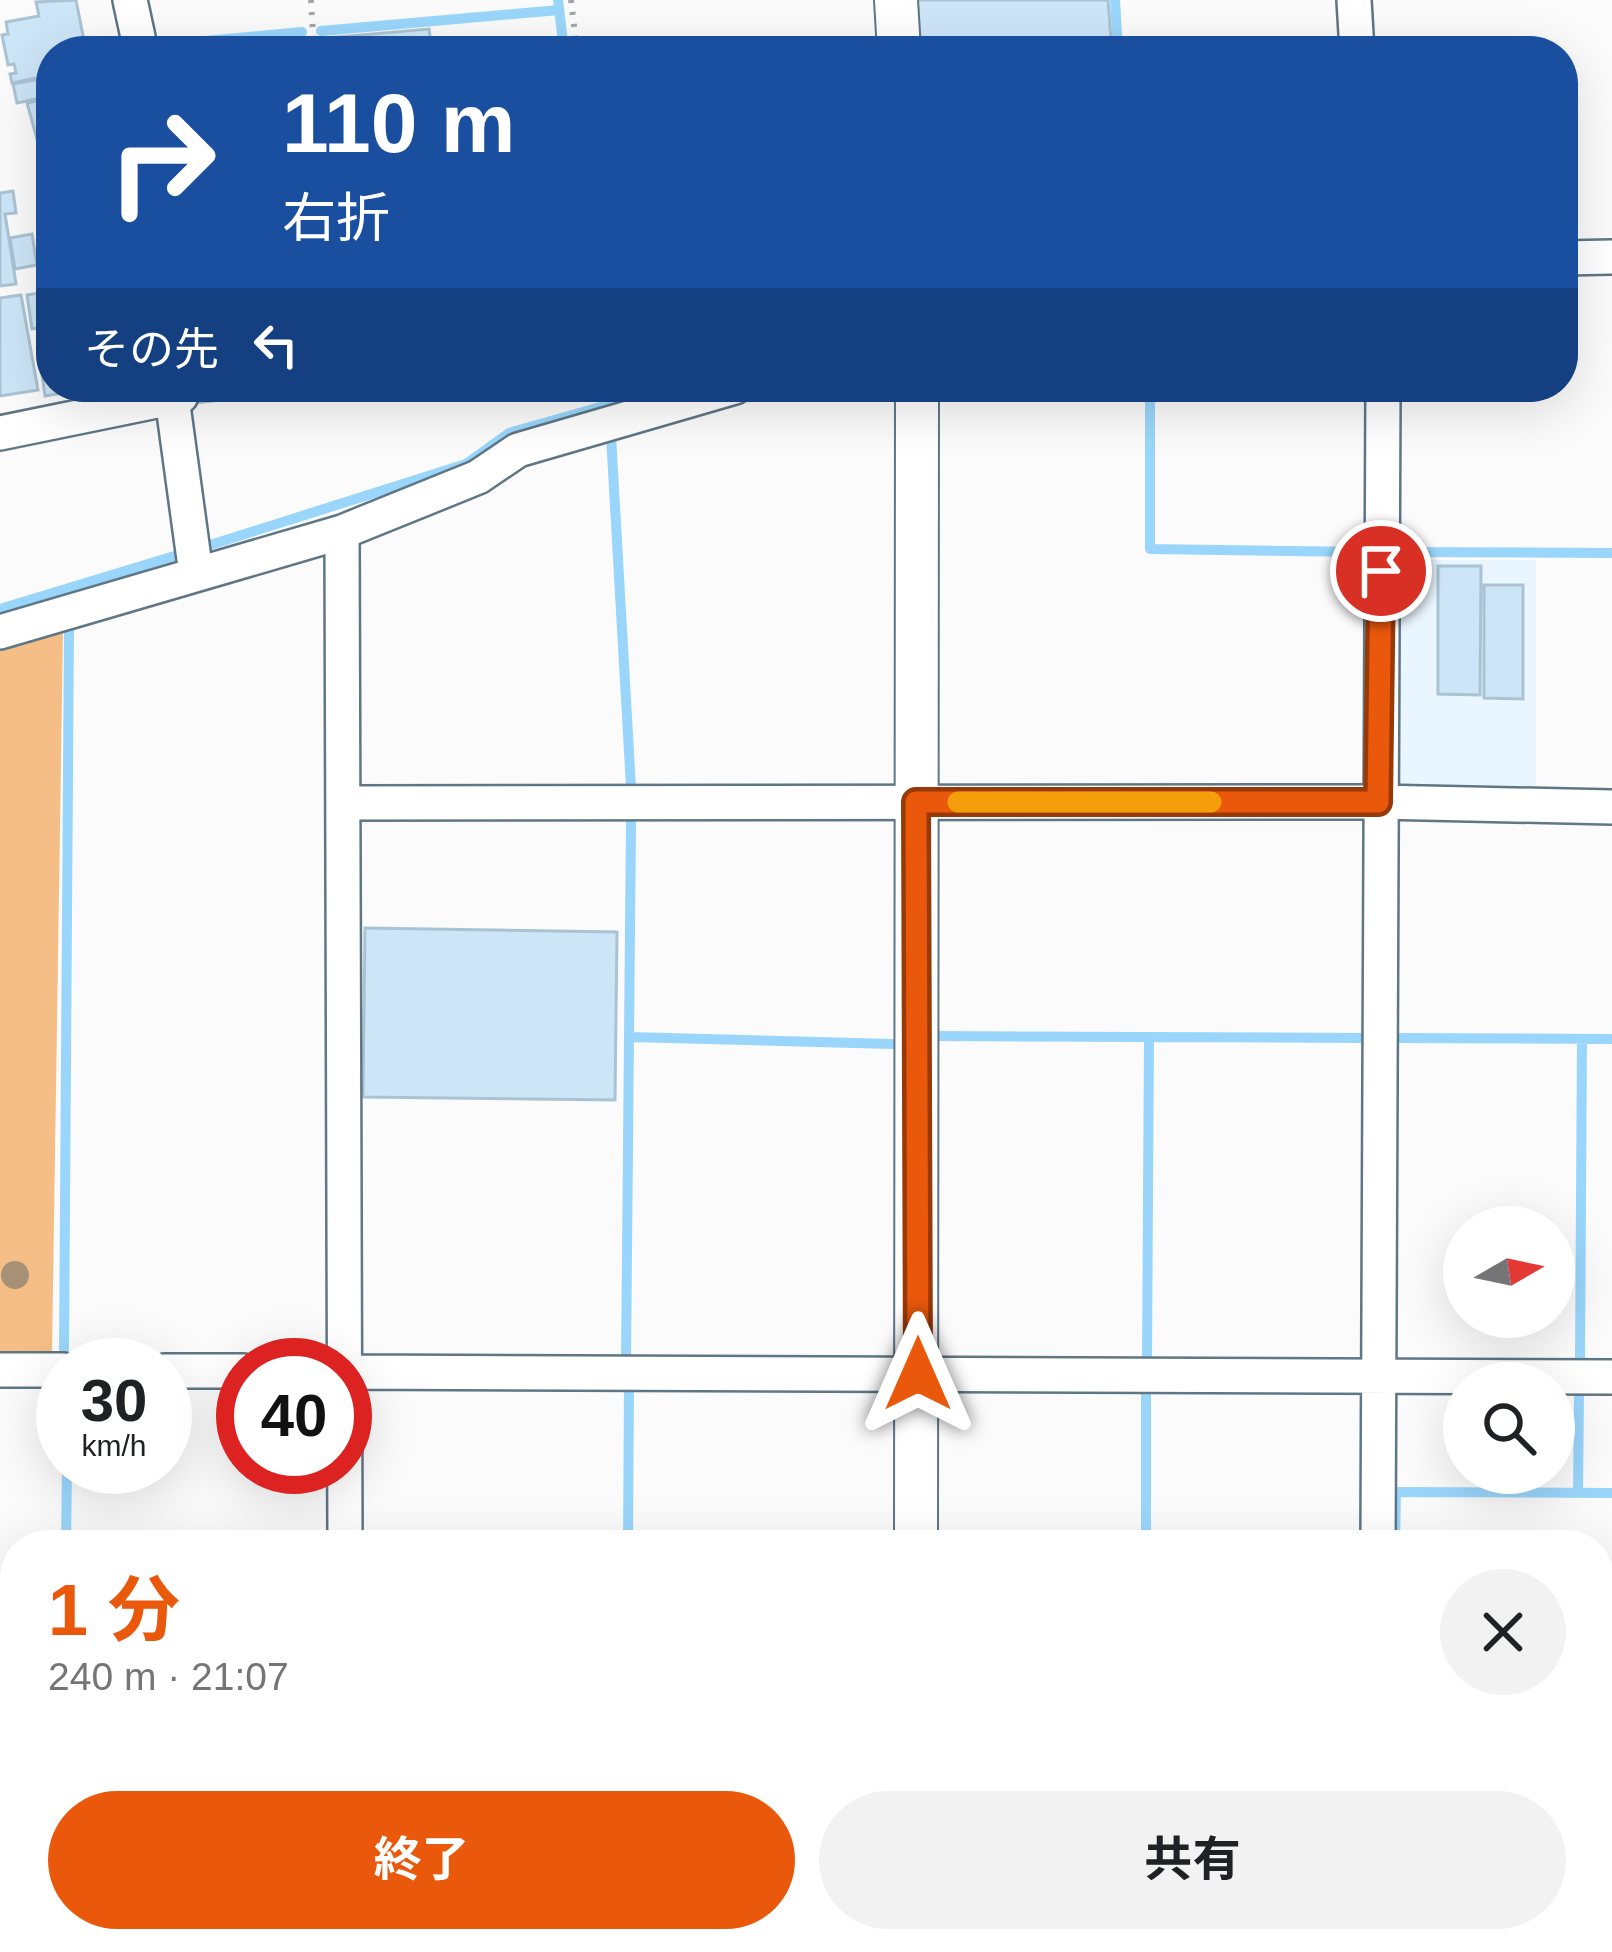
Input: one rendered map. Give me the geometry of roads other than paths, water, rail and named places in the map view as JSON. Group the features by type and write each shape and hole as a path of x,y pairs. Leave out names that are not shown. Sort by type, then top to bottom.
{"street":[{"path":"130,0 138,36"},
{"path":"896,0 898,36"},
{"path":"1354,0 1357,36"},
{"path":"1578,258 1612,257"},
{"path":"0,434 134,402"},
{"path":"177,402 196,574"},
{"path":"0,632 342,532 478,477 518,450 683,402"},
{"path":"916,1530 917,402"},
{"path":"1378,1530 1383,402"},
{"path":"342,532 345,1338"},
{"path":"343,803 1378,802 1612,807"},
{"path":"0,1370 36,1370"},
{"path":"372,1372 1612,1377"},
{"path":"346,1494 346,1530"}],"waterway":[{"path":"558,0 562,36"},
{"path":"1115,0 1117,36"},
{"path":"321,31 559,10"},
{"path":"259,36 302,32"},
{"path":"1150,402 1150,549 1361,552"},
{"path":"207,546 466,464 509,433 611,404"},
{"path":"611,436 631,787"},
{"path":"1397,552 1612,553"},
{"path":"0,609 181,554"},
{"path":"64,1338 69,628"},
{"path":"626,1360 631,823"},
{"path":"935,1036 1362,1038"},
{"path":"629,1037 892,1044"},
{"path":"1147,1359 1149,1037"},
{"path":"1393,1038 1612,1039"},
{"path":"1580,1362 1582,1039"},
{"path":"628,1530 629,1384"},
{"path":"1146,1389 1146,1530"},
{"path":"1578,1493 1579,1392"},
{"path":"1395,1530 1396,1492 1612,1493"},
{"path":"66,1530 67,1494"}]}
